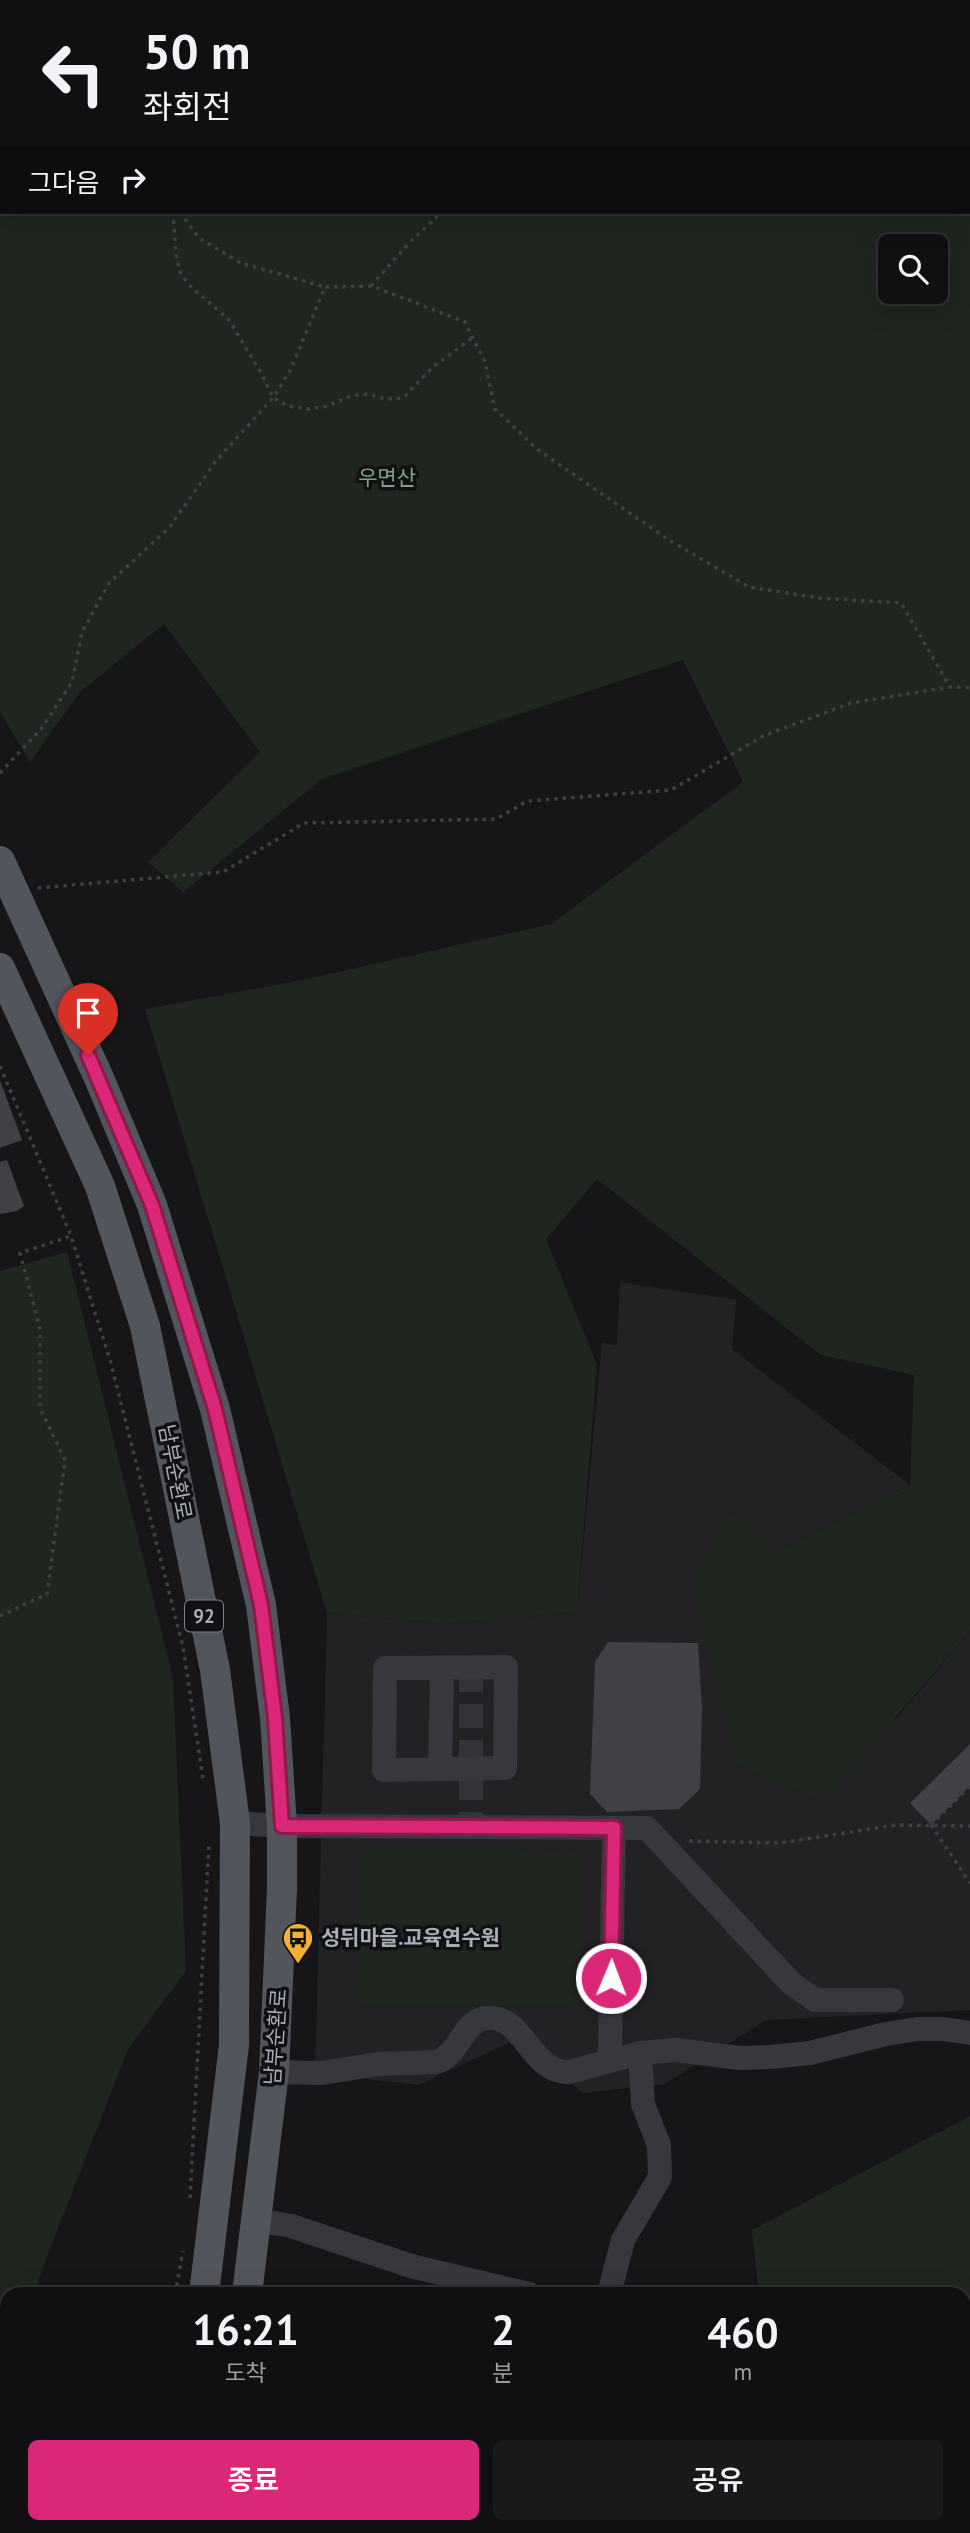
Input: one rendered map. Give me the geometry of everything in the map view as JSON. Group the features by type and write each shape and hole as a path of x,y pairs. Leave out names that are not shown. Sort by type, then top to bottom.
{"main road":[{"name":"남부순환로","path":"0,861 99,1078 152,1205 215,1409 261,1605 275,1718 282,1826 280,1954 274,2072 248,2287"},
{"name":"남부순환로","path":"0,968 100,1186 145,1326 215,1670 236,1823 234,2045 205,2287"}],"street":[{"path":"506,1667 505,1768 440,1769 384,1770 385,1668 506,1667"},
{"path":"440,1769 442,1668"},
{"path":"236,1823 282,1826 647,1828 791,1983 815,2000 892,2000"},
{"path":"610,2053 614,1828"},
{"path":"274,2072 322,2073 378,2064 445,2059 469,2027 486,2018 503,2021 548,2067 558,2072 569,2072 640,2053 676,2050 740,2058 770,2057 810,2053 917,2029 970,2033"},
{"path":"610,2287 622,2241 660,2178 659,2145 643,2104 640,2053"},
{"path":"257,2220 291,2226 411,2266 500,2287"}],"path":[{"path":"173,214 180,272 188,284 229,320 273,398 288,406 308,409 328,406 351,396 368,394 387,399 403,398 433,367 472,338"},
{"path":"181,214 198,238 241,262 325,287 372,286 465,322 485,362 495,409 538,450 669,540 749,587 820,598 901,603 950,687"},
{"path":"372,286 408,244 440,214"},
{"path":"0,773 41,729 72,682 82,632 109,583 169,528 216,461 273,398 291,369 325,287"},
{"path":"13,890 223,872 304,822 496,819 527,801 671,790 763,736 850,703 950,687 970,688"},
{"path":"0,1066 71,1236 110,1360 183,1647 204,1783"},
{"path":"0,1616 47,1594 65,1460 40,1408 40,1329 20,1253 71,1236"},
{"path":"931,1825 970,1786"},
{"path":"659,1841 780,1843 896,1825 970,1826"},
{"path":"931,1825 970,1883"},
{"path":"189,2210 209,1838"},
{"path":"177,2287 184,2247"}],"shaded area":[{"path":"620,1282 736,1300 732,1349 910,1485 774,1552 895,1720 970,1631 970,2010 766,2020 665,2084 583,2093 517,2039 418,2085 315,2073 327,1613 445,1624 577,1612 602,1343 617,1345"}],"green space":[{"name":"우면산","path":"0,214 970,214 970,1631 823,1802 737,1764 692,1586 731,1512 774,1552 910,1485 914,1375 821,1355 597,1179 546,1239 597,1365 577,1612 445,1624 327,1613 145,1009 303,980 551,924 743,782 683,660 322,779 183,892 148,862 260,752 164,624 80,692 30,762 0,712"},
{"path":"67,1252 173,1678 186,1971 128,2049 37,2287 0,2287 0,1271"},
{"path":"356,1848 581,1850 580,2006 354,2004"},
{"path":"970,2116 970,2287 758,2287 752,2230"}],"building":[{"path":"0,1080 22,1140 0,1148"},
{"path":"7,1160 24,1206 17,1211 0,1214 0,1162"},
{"path":"608,1642 698,1643 702,1708 700,1789 679,1809 607,1812 590,1794 595,1662"},
{"path":"970,1744 970,1786 931,1825 910,1803"}],"tunnel":[{"path":"471,1668 471,1826"}],"place":[{"name":"성뒤마을.교육연수원","path":"298,1965"}],"route":[{"path":"88,1055 152,1205 215,1409 261,1605 275,1718 282,1826 614,1828 611,1978"}]}
